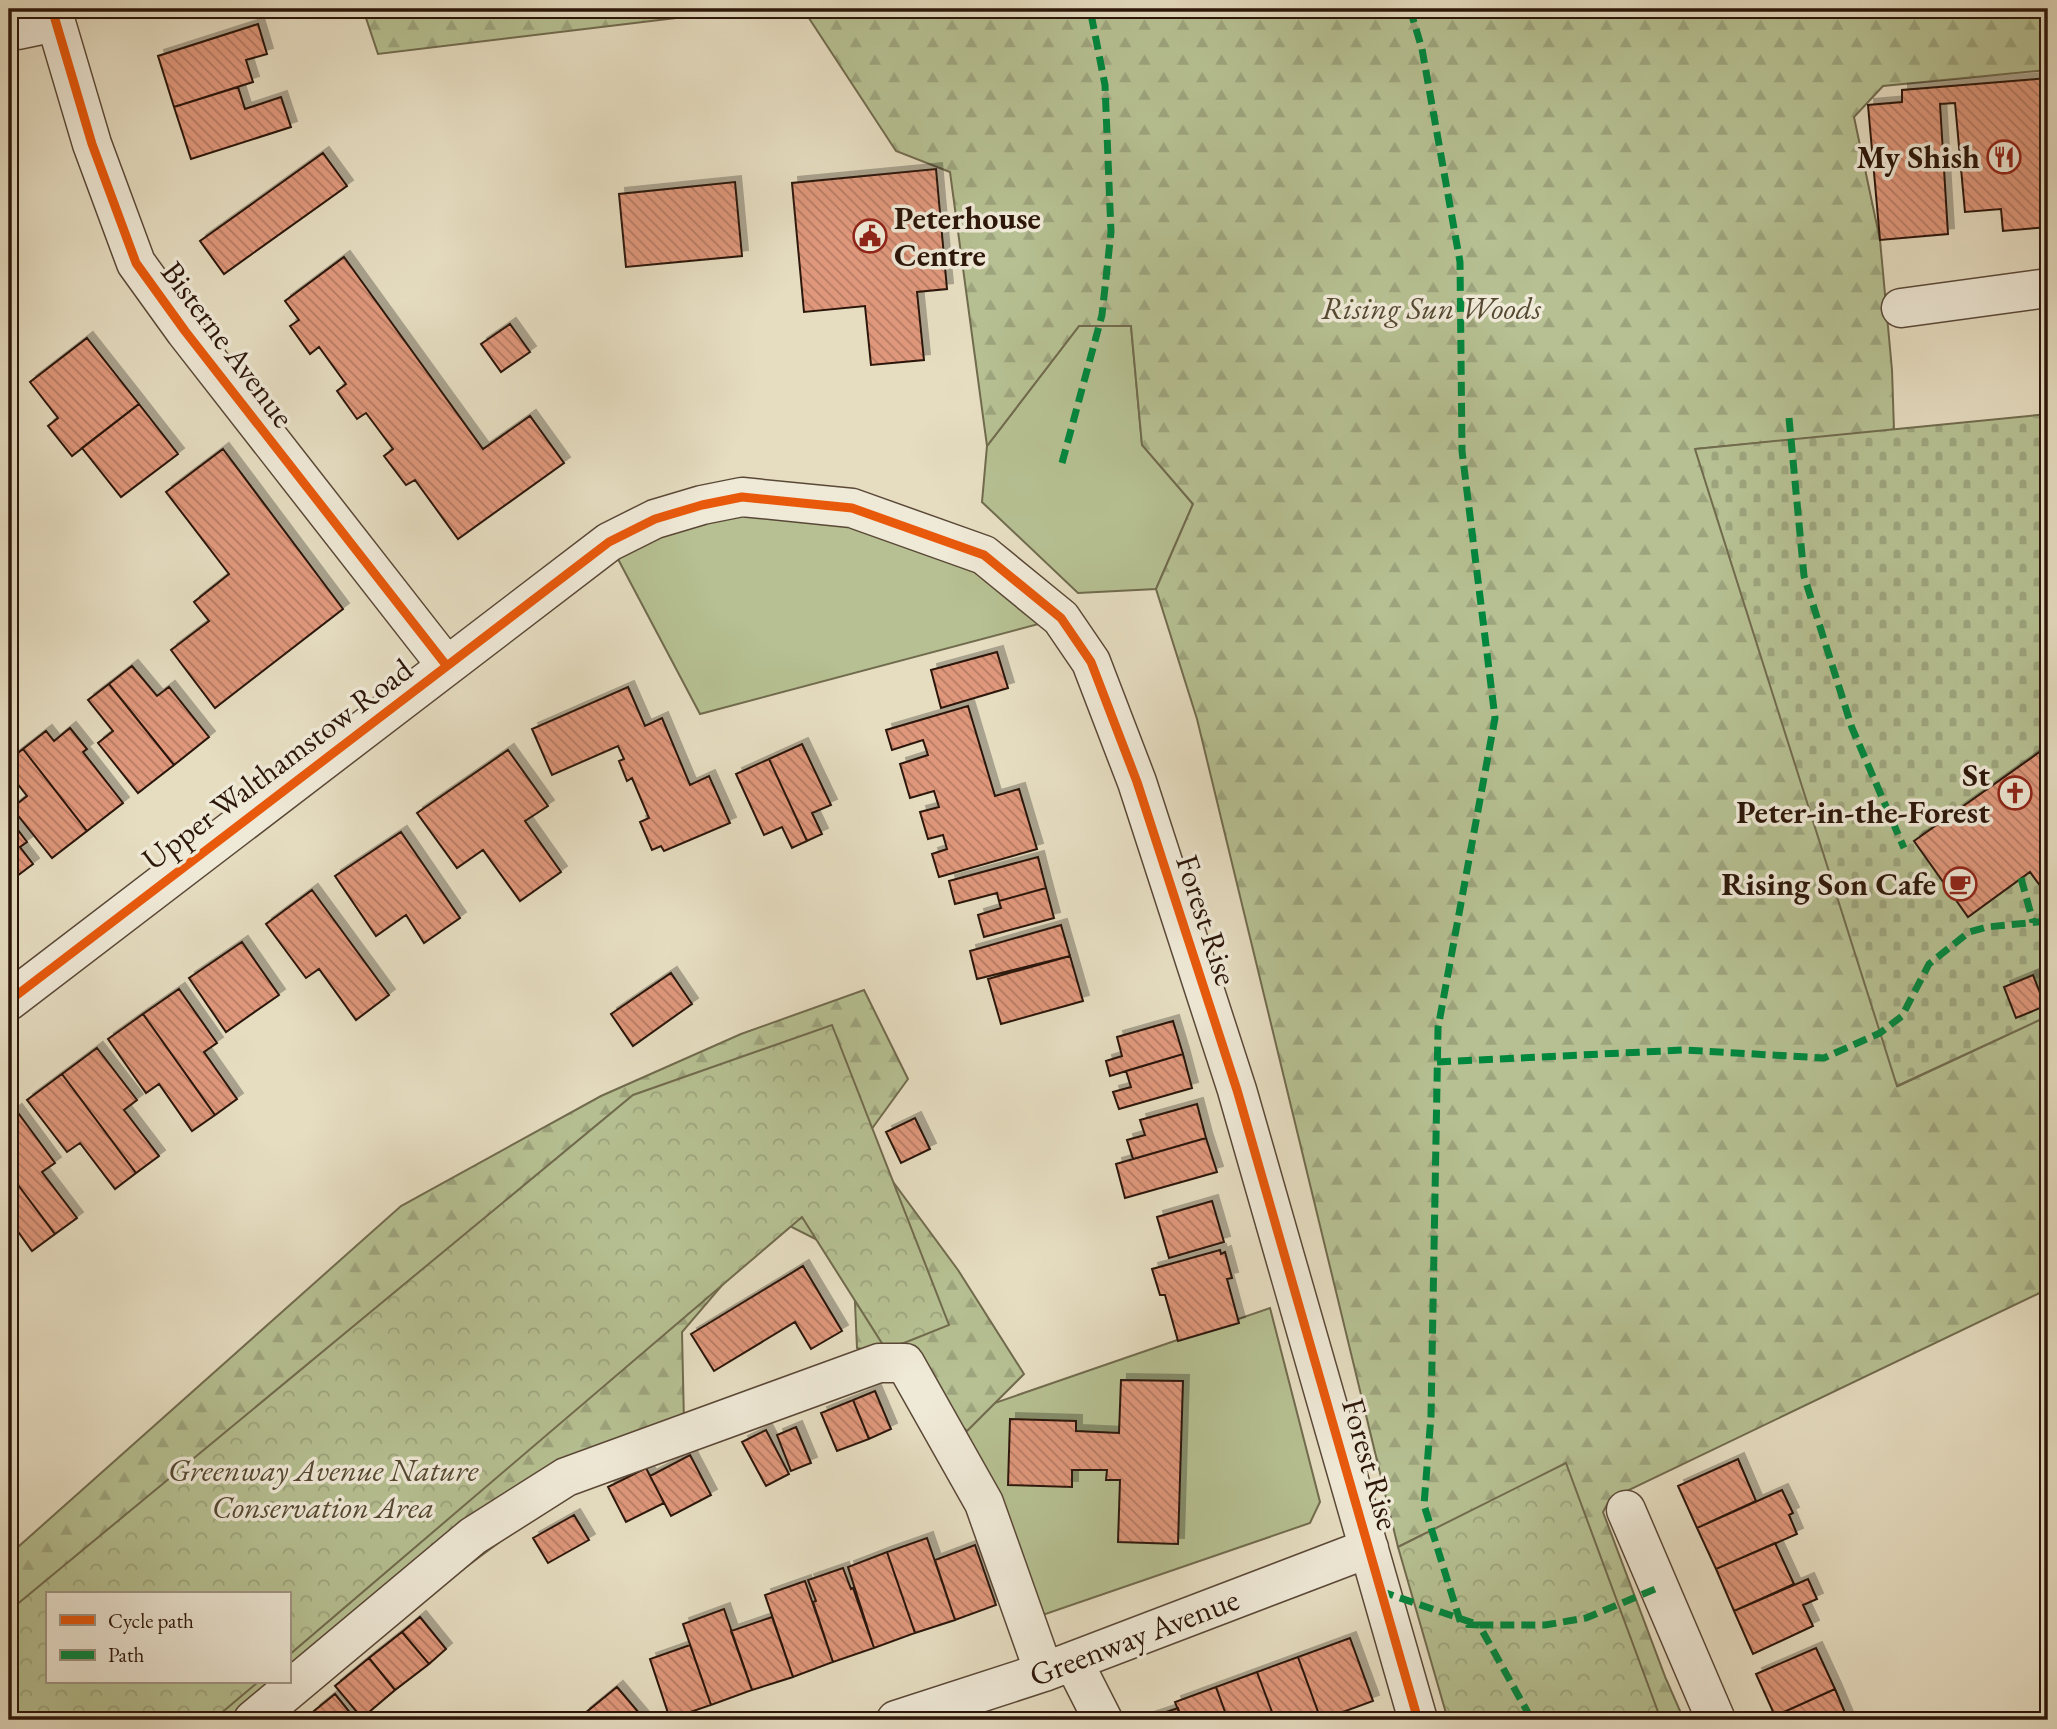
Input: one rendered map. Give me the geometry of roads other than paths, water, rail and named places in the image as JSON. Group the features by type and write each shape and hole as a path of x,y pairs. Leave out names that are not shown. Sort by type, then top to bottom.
{"street":[{"path":"9,28 18,30 54,15"},
{"name":"Bisterne Avenue","path":"54,15 92,144 136,262 185,331 446,665"},
{"path":"1901,308 2048,288"},
{"name":"Forest Rise","path":"609,542 655,519 742,497 852,508 984,555 1061,618 1091,662 1137,782 1237,1090 1418,1720"},
{"name":"Upper Walthamstow Road","path":"9,1000 609,542"},
{"path":"253,1720 473,1536 566,1477 879,1363 895,1361 905,1363 984,1503 1058,1666 1103,1720"},
{"path":"1626,1510 1716,1720"},
{"name":"Greenway Avenue","path":"896,1720 1058,1666 1369,1548"}],"place":[{"name":"My Shish","path":"2004,157"},
{"name":"Peterhouse Centre","path":"870,236"},
{"name":"St Peter-in-the-Forest","path":"2015,793"},
{"name":"Rising Son Cafe","path":"1960,884"}],"park label":[{"name":"Rising Sun Woods","path":"1431,308"},
{"name":"Greenway Avenue Nature Conservation Area","path":"323,1488"}]}
